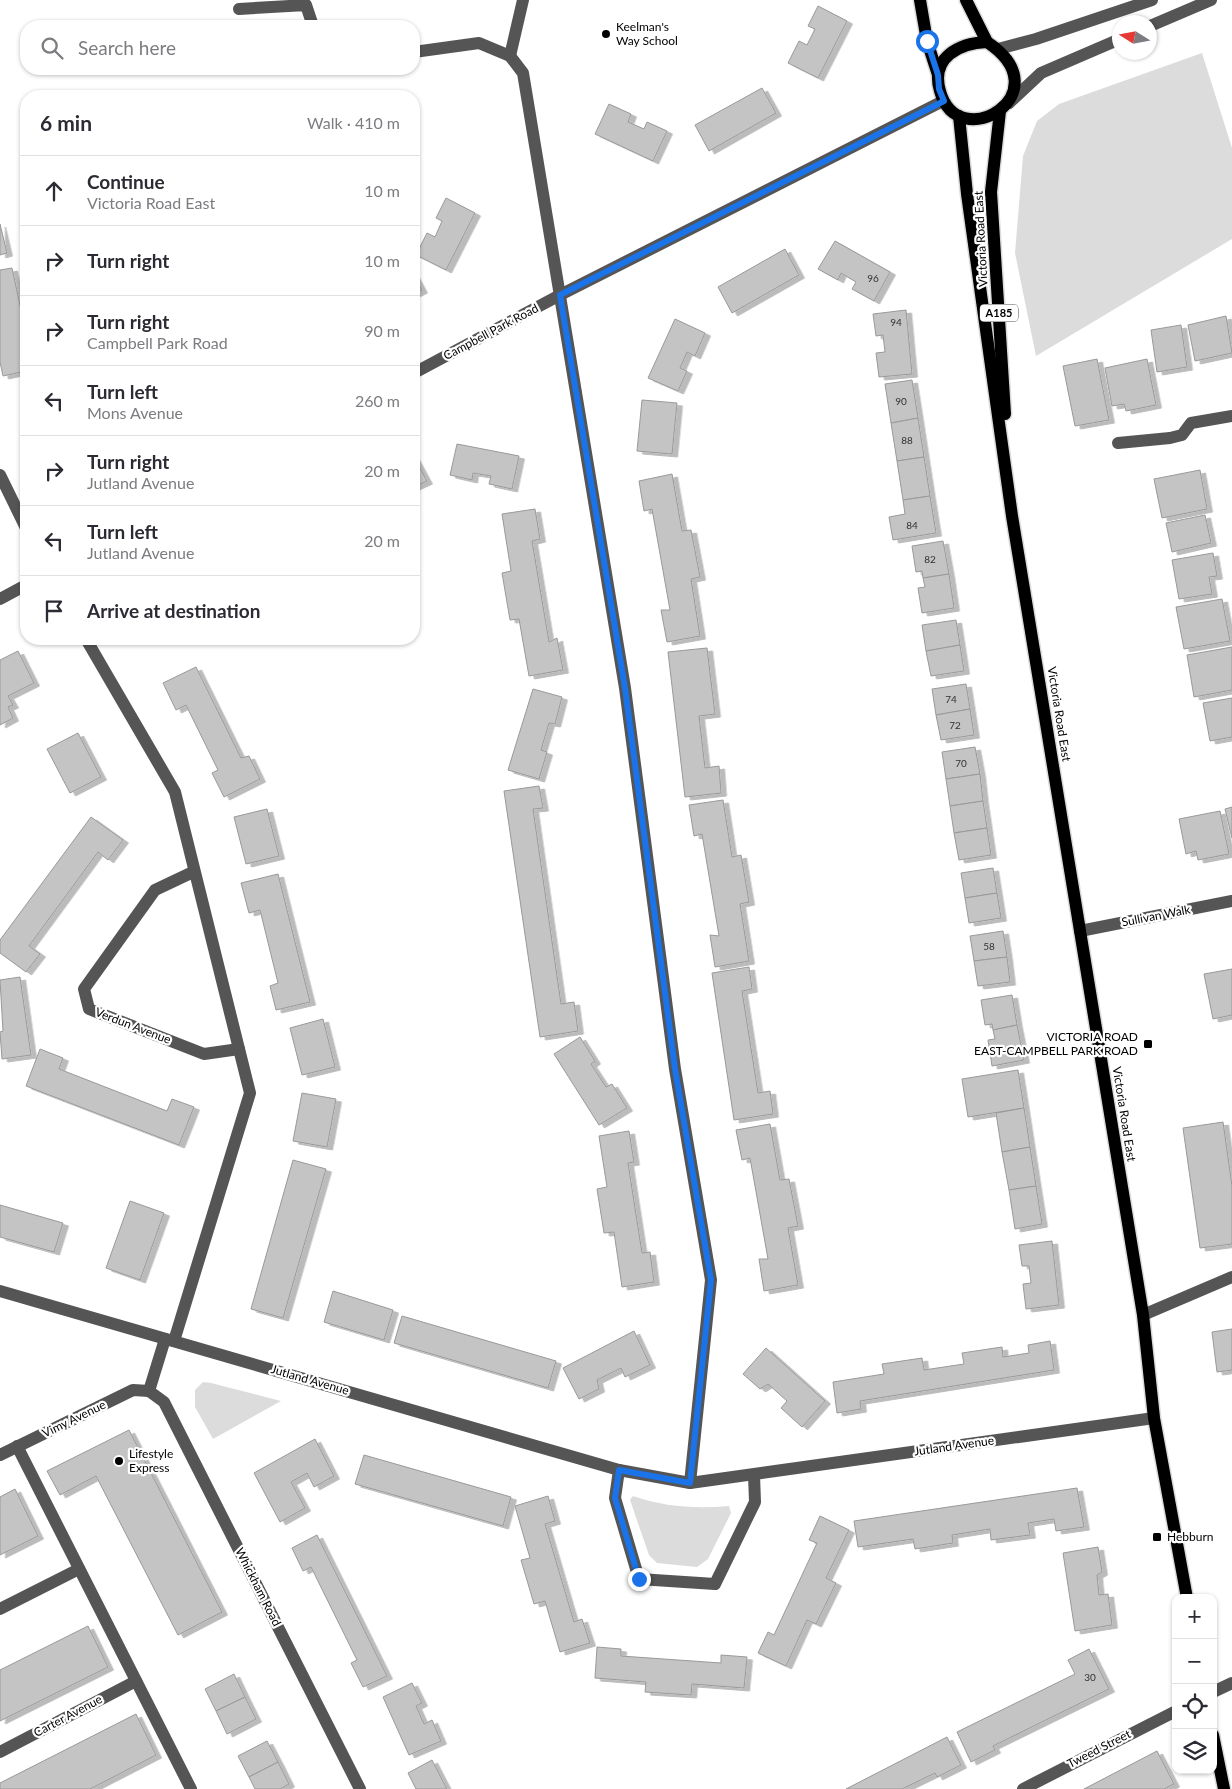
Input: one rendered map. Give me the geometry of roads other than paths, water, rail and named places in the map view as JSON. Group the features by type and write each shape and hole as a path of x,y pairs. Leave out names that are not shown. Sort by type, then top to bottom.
{"main road":[{"path":"920,0 927,41 938,75 939,89 944,101 959,116 976,120 989,118 1005,107 1014,90 1014,74 1010,61 993,46 966,0"},
{"path":"938,75 943,62 952,52 963,45 993,46"},
{"name":"Victoria Road East","path":"1005,107 991,192 1012,516"},
{"name":"Victoria Road East","path":"959,116 967,194 1012,516 1143,1315 1154,1418 1186,1594"},
{"path":"1217,1755 1224,1789"}],"street":[{"path":"510,56 523,0"},
{"path":"993,46 1036,39 1152,0"},
{"path":"1157,23 1211,0"},
{"path":"239,9 306,5 311,20"},
{"path":"1005,107 1042,73 1112,42"},
{"path":"420,51 479,43 510,56 523,73 625,688 675,1069 711,1280 690,1483"},
{"name":"Campbell Park Road","path":"420,370 560,295 944,101"},
{"path":"1118,443 1182,435 1191,423 1232,416"},
{"path":"0,475 20,516"},
{"path":"0,599 20,588"},
{"path":"89,645 175,792 193,872 250,1093 170,1340 149,1391"},
{"name":"Verdun Avenue","path":"193,872 155,890 84,989 89,1009 204,1054 239,1049"},
{"name":"Sullivan Walk","path":"1080,931 1232,900"},
{"path":"1143,1315 1232,1277"},
{"name":"Jutland Avenue","path":"0,1291 619,1470 690,1483 1154,1418"},
{"name":"Vimy Avenue","path":"0,1455 133,1390 149,1391"},
{"name":"Whickham Road","path":"149,1391 164,1402 360,1789"},
{"path":"17,1446 191,1789"},
{"path":"619,1470 615,1498 639,1579 715,1584 755,1502 754,1475"},
{"path":"0,1609 79,1568"},
{"name":"Carter Avenue","path":"0,1752 136,1681"},
{"path":"1217,1690 1232,1683"},
{"name":"Tweed Street","path":"1022,1789 1172,1713"}],"place":[{"name":"Keelman's Way School","path":"606,34"},
{"name":"VICTORIA ROAD EAST-CAMPBELL PARK ROAD","path":"1148,1044"},
{"name":"Lifestyle Express","path":"119,1461"},
{"name":"Hebburn","path":"1157,1537"}]}
